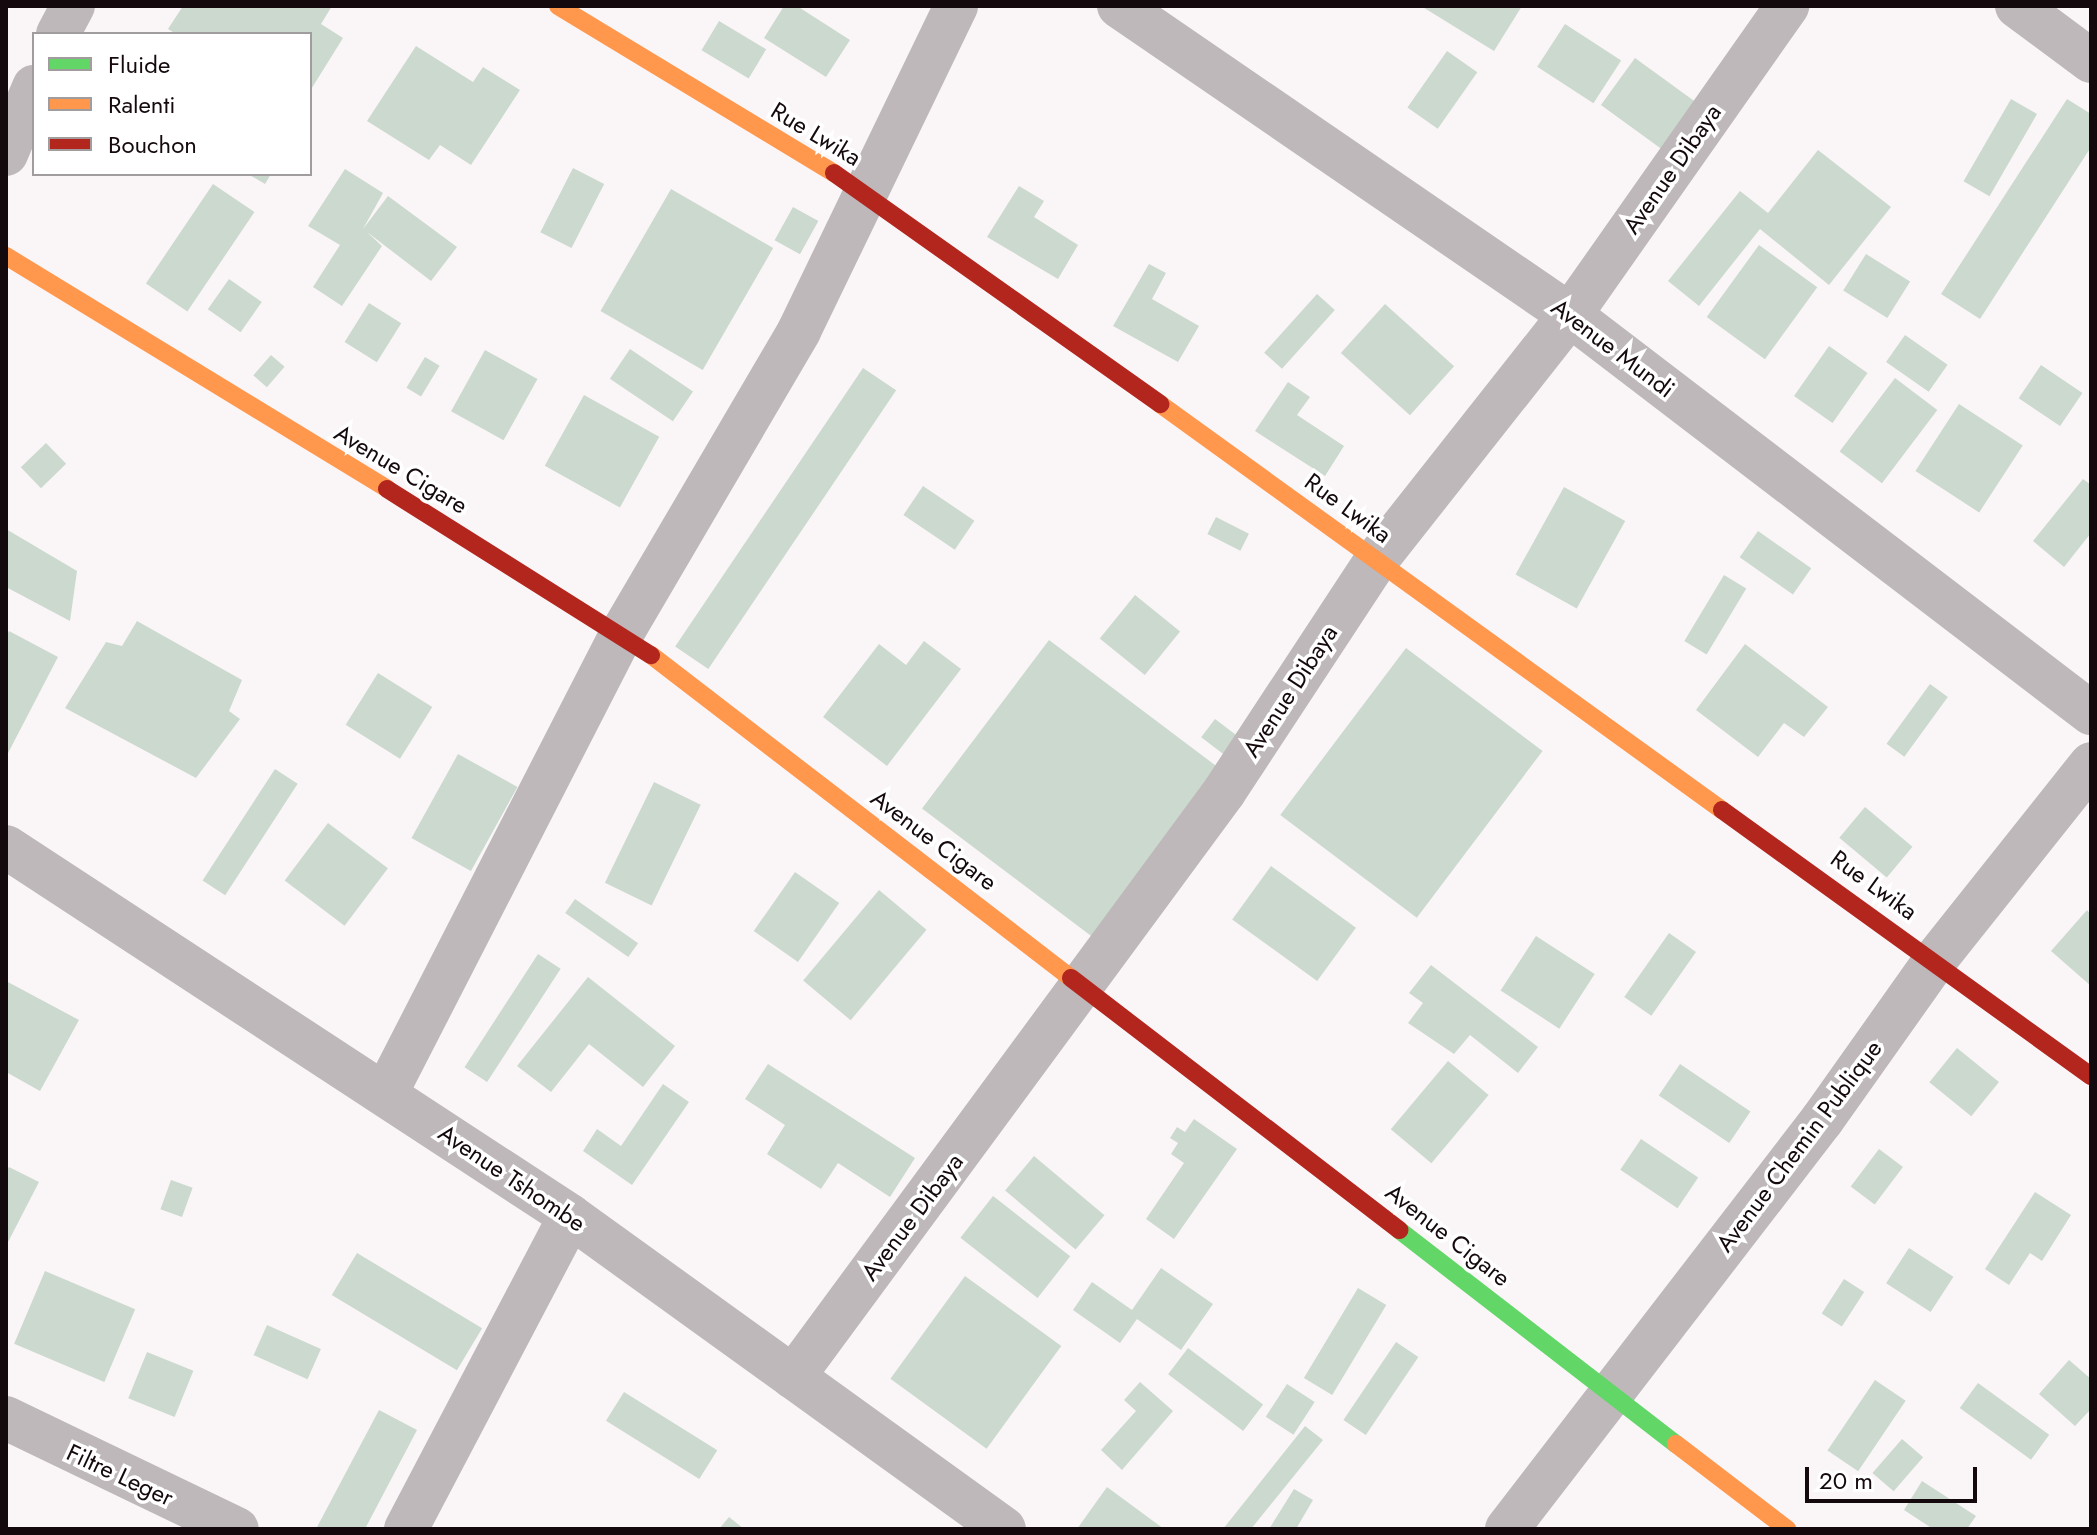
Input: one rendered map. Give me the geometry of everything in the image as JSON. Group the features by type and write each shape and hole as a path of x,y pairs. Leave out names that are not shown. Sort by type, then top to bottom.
{"street":[{"path":"59,32 73,6"},
{"name":"Rue Lwika","path":"558,6 867,193 1936,959 2091,1076"},
{"path":"386,1093 622,633 799,331 956,6"},
{"name":"Avenue Mundi","path":"1119,6 1570,315 2091,713"},
{"name":"Avenue Dibaya","path":"793,1377 1224,792 1378,558 1570,315 1787,6"},
{"path":"2017,6 2091,61"},
{"path":"6,154 32,92"},
{"name":"Avenue Cigare","path":"6,256 622,633 1084,985 1787,1529"},
{"name":"Avenue Chemin Publique","path":"1507,1529 1822,1120 1936,959 2091,764"},
{"name":"Avenue Tshombe","path":"6,847 570,1216 1004,1529"},
{"path":"406,1529 570,1216"},
{"name":"Filtre Leger","path":"6,1418 237,1529"}],"building":[{"path":"183,6 332,6 321,24 343,38 312,88 312,32 173,32 168,29"},
{"path":"784,6 797,6 850,40 826,77 764,38"},
{"path":"1421,6 1522,6 1494,51"},
{"path":"719,21 766,49 749,78 701,50"},
{"path":"1565,24 1621,60 1593,103 1537,67"},
{"path":"416,46 473,82 483,67 520,90 471,165 440,145 429,160 367,121"},
{"path":"1447,51 1477,72 1438,129 1407,108"},
{"path":"1635,58 1705,109 1670,155 1601,105"},
{"path":"2011,99 2037,114 1989,196 1964,181"},
{"path":"2067,99 2091,114 2091,147 1980,319 1941,294"},
{"path":"1818,150 1891,207 1829,285 1760,229 1699,306 1668,281 1740,191 1768,213"},
{"path":"573,168 604,184 571,248 540,232"},
{"path":"345,169 383,193 363,229 388,196 457,247 431,281 367,232 382,246 342,306 313,287 340,245 308,226"},
{"path":"251,176 270,176 265,184"},
{"path":"213,184 254,212 187,311 146,283"},
{"path":"1019,186 1044,201 1034,217 1078,245 1058,279 987,237"},
{"path":"671,189 773,248 703,370 600,311"},
{"path":"793,207 818,221 800,254 775,240"},
{"path":"1759,245 1817,287 1765,359 1707,317"},
{"path":"1866,254 1910,282 1887,318 1843,290"},
{"path":"1149,264 1166,273 1152,299 1199,326 1178,362 1113,326"},
{"path":"229,279 262,302 241,332 208,309"},
{"path":"1317,294 1335,310 1282,369 1264,353"},
{"path":"369,303 401,323 377,362 345,342"},
{"path":"1385,304 1454,366 1410,415 1341,353"},
{"path":"1905,335 1948,365 1929,392 1886,362"},
{"path":"1829,346 1868,373 1833,423 1794,396"},
{"path":"630,349 693,391 673,421 610,379"},
{"path":"485,350 537,379 504,440 451,411"},
{"path":"271,355 285,367 267,387 253,375"},
{"path":"425,357 440,366 421,397 406,388"},
{"path":"2041,365 2082,393 2060,426 2019,398"},
{"path":"863,368 896,390 708,669 675,647"},
{"path":"1895,378 1937,410 1882,483 1840,451"},
{"path":"1288,382 1310,397 1297,415 1344,446 1325,476 1255,431"},
{"path":"584,395 659,437 620,508 545,466"},
{"path":"1959,404 2023,445 1979,512 1915,471"},
{"path":"46,443 66,464 41,488 21,467"},
{"path":"2083,479 2091,485 2091,533 2064,567 2033,541"},
{"path":"923,486 974,521 955,550 903,515"},
{"path":"1564,487 1625,521 1577,608 1516,574"},
{"path":"1216,517 1249,534 1240,551 1207,534"},
{"path":"6,529 77,571 70,621 6,587"},
{"path":"1758,531 1811,568 1793,594 1740,557"},
{"path":"1724,575 1746,588 1707,654 1684,641"},
{"path":"1135,595 1180,632 1145,675 1100,639"},
{"path":"137,621 242,680 229,711 240,719 196,778 65,708 106,642 122,646"},
{"path":"9,631 58,657 6,757 6,636"},
{"path":"1049,640 1222,770 1095,939 922,809"},
{"path":"924,641 961,669 887,766 823,717 879,644 906,665"},
{"path":"1745,644 1828,707 1804,737 1784,723 1758,757 1696,710"},
{"path":"1406,648 1543,751 1417,918 1280,815"},
{"path":"378,673 432,707 400,759 346,725"},
{"path":"1930,684 1948,697 1904,757 1887,744"},
{"path":"1215,719 1240,738 1226,756 1201,737"},
{"path":"458,754 517,787 471,871 411,838"},
{"path":"275,769 298,784 225,895 203,881"},
{"path":"654,782 701,805 652,905 605,883"},
{"path":"1865,807 1912,847 1887,877 1839,838"},
{"path":"328,823 388,868 345,926 285,881"},
{"path":"1271,866 1356,928 1317,981 1232,919"},
{"path":"795,872 839,903 798,962 754,931"},
{"path":"879,890 926,930 851,1020 803,980"},
{"path":"575,899 638,943 628,957 565,913"},
{"path":"2087,910 2091,915 2091,986 2051,951"},
{"path":"1669,933 1696,952 1651,1016 1624,997"},
{"path":"1536,936 1595,974 1559,1029 1501,991"},
{"path":"538,954 561,969 487,1082 464,1067"},
{"path":"1431,965 1538,1047 1518,1073 1470,1035 1454,1054 1408,1023 1423,1003 1409,993"},
{"path":"588,977 675,1046 643,1087 589,1044 551,1092 517,1066"},
{"path":"6,981 79,1020 40,1091 6,1072"},
{"path":"1957,1048 1999,1082 1971,1116 1929,1082"},
{"path":"1448,1061 1489,1095 1431,1163 1391,1129"},
{"path":"768,1064 915,1158 890,1197 838,1163 821,1189 767,1154 785,1125 745,1099"},
{"path":"1680,1064 1750,1112 1729,1143 1659,1096"},
{"path":"663,1084 689,1102 632,1185 583,1151 597,1129 621,1146"},
{"path":"1194,1119 1237,1149 1174,1239 1146,1219 1184,1163 1171,1154 1178,1143 1170,1138 1177,1127 1185,1132"},
{"path":"1641,1139 1698,1178 1678,1208 1620,1170"},
{"path":"1879,1149 1903,1167 1875,1205 1851,1187"},
{"path":"1034,1156 1104,1215 1076,1250 1005,1190"},
{"path":"9,1167 39,1182 6,1246 6,1172"},
{"path":"171,1180 193,1188 182,1217 160,1209"},
{"path":"2035,1192 2071,1215 2042,1261 2030,1253 2009,1285 1985,1269"},
{"path":"993,1196 1070,1256 1038,1298 960,1238"},
{"path":"1909,1248 1953,1277 1931,1312 1886,1283"},
{"path":"357,1253 482,1328 457,1370 332,1295"},
{"path":"1161,1268 1213,1304 1181,1350 1137,1319 1120,1343 1073,1310 1092,1282 1132,1310"},
{"path":"45,1271 135,1309 104,1382 14,1344"},
{"path":"965,1276 1061,1346 987,1449 890,1379"},
{"path":"1844,1279 1864,1292 1842,1326 1822,1313"},
{"path":"1358,1288 1386,1305 1332,1395 1304,1378"},
{"path":"267,1325 321,1349 307,1379 254,1355"},
{"path":"1396,1342 1418,1357 1366,1435 1343,1420"},
{"path":"1188,1348 1263,1405 1243,1431 1168,1374"},
{"path":"147,1352 193,1371 175,1417 128,1398"},
{"path":"2069,1360 2091,1379 2091,1409 2075,1426 2039,1394"},
{"path":"1875,1380 1906,1401 1858,1471 1827,1450"},
{"path":"1140,1382 1173,1411 1122,1470 1101,1450 1136,1411 1124,1400"},
{"path":"1978,1383 2049,1435 2031,1460 1960,1408"},
{"path":"1287,1384 1315,1402 1293,1435 1266,1417"},
{"path":"624,1392 717,1450 699,1479 606,1421"},
{"path":"379,1410 417,1430 365,1529 316,1529"},
{"path":"1305,1426 1323,1440 1251,1529 1223,1529"},
{"path":"1902,1439 1923,1457 1894,1491 1872,1473"},
{"path":"1922,1481 1976,1516 1967,1529 1933,1529 1904,1510"},
{"path":"1107,1487 1164,1529 1077,1529"},
{"path":"1294,1489 1313,1500 1296,1529 1269,1529"},
{"path":"729,1517 744,1529 719,1529"}],"traffic: fast":[{"path":"1399,1230 1676,1444"}],"traffic: slow":[{"path":"558,6 834,173"},
{"path":"6,256 387,489"},
{"path":"1160,404 1722,810"},
{"path":"651,655 1071,978"},
{"path":"1676,1444 1787,1529"}],"traffic: jam":[{"path":"834,173 1160,404"},
{"path":"387,489 651,655"},
{"path":"1722,810 2091,1076"},
{"path":"1071,978 1399,1230"}]}
